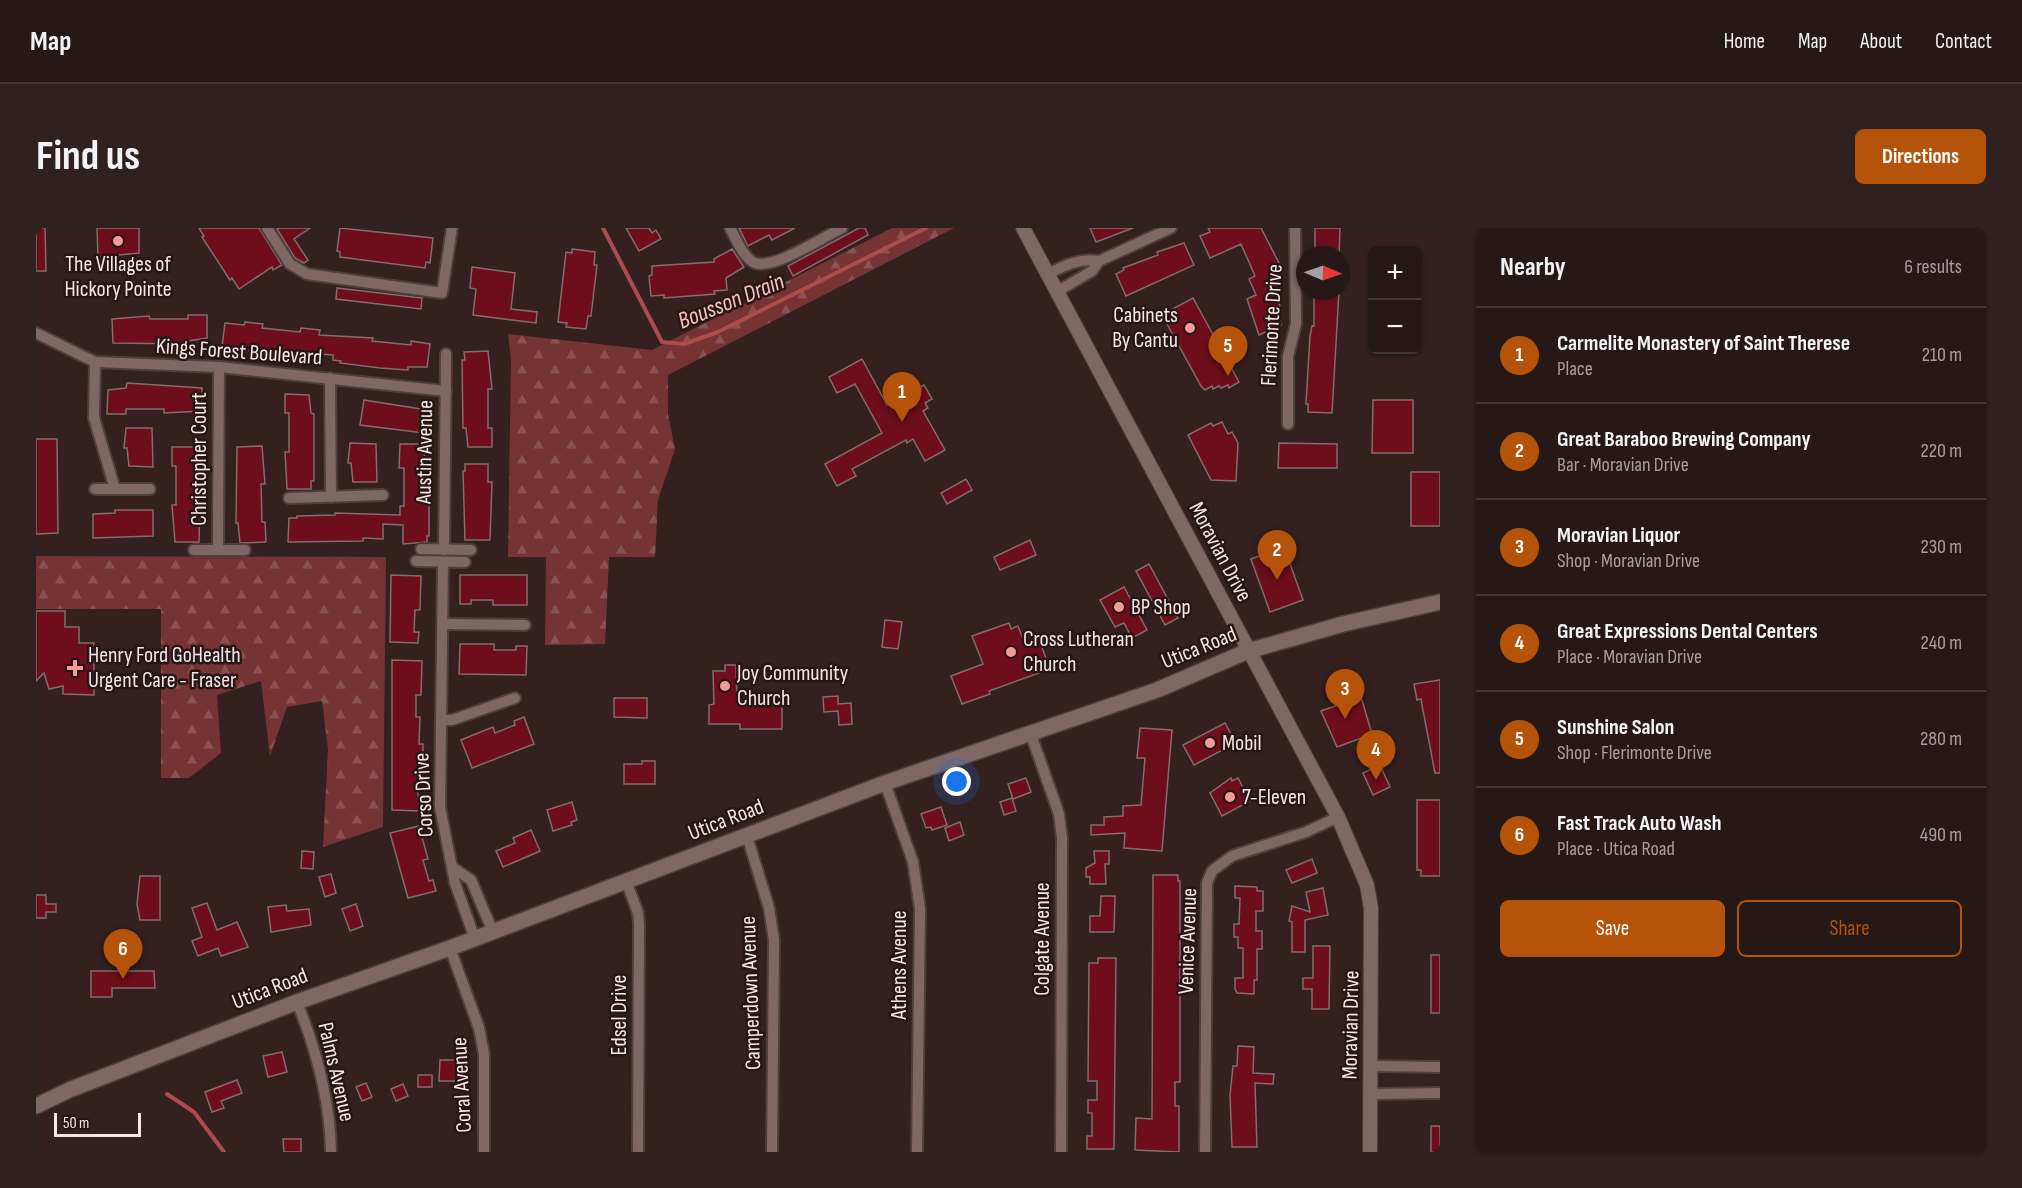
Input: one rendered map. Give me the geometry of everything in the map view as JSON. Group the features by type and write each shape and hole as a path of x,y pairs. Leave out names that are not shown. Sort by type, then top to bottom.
{"main road":[{"name":"Utica Road","path":"36,1106 69,1090 297,1002 475,939 885,783 1157,690 1248,651 1343,624 1440,602"}],"street":[{"path":"267,228 290,264 307,274 442,292 452,228"},
{"path":"730,228 748,257 755,262 762,263 776,261 842,228"},
{"name":"Moravian Drive","path":"1023,228 1338,817 1361,870 1371,908 1370,1152"},
{"path":"1058,291 1092,271 1099,261 1171,228"},
{"name":"Flerimonte Drive","path":"1288,424 1288,356 1296,324 1295,228"},
{"path":"1048,274 1065,265 1086,259 1099,261"},
{"name":"Kings Forest Boulevard","path":"36,333 95,362 219,367 446,391"},
{"name":"Austin Avenue","path":"444,550 446,354"},
{"path":"95,362 94,418 115,489"},
{"name":"Christopher Court","path":"218,550 219,367"},
{"path":"330,378 331,497"},
{"path":"95,489 150,489"},
{"path":"289,498 382,495"},
{"path":"421,549 471,550"},
{"path":"195,550 245,550"},
{"path":"416,561 465,562"},
{"name":"Corso Drive","path":"443,562 440,807 452,867 475,939"},
{"path":"443,624 525,625"},
{"name":"Corso Drive","path":"441,720 452,720 515,698"},
{"name":"Colgate Avenue","path":"1030,732 1059,814 1062,838 1061,1152"},
{"name":"Athens Avenue","path":"885,783 913,862 920,909 917,1152"},
{"name":"Venice Avenue","path":"1205,1152 1207,883 1212,871 1232,856 1306,832 1338,817"},
{"name":"Camperdown Avenue","path":"747,836 769,909 774,940 772,1152"},
{"name":"Corso Drive","path":"452,867 471,880 493,932"},
{"name":"Edsel Drive","path":"626,881 638,913 639,924 638,1152"},
{"name":"Coral Avenue","path":"450,948 479,1028 484,1054 484,1152"},
{"name":"Palms Avenue","path":"297,1002 316,1053 327,1111 331,1152"},
{"path":"1371,1066 1440,1067"},
{"path":"1371,1094 1440,1093"}],"green space":[{"path":"892,228 954,228 668,375 668,414 675,449 658,500 655,557 609,557 605,644 545,645 546,557 508,557 511,360 508,334 652,350"},
{"path":"36,556 386,557 383,827 323,847 328,750 322,701 287,707 270,756 261,681 217,695 221,753 189,778 161,778 161,609 36,609"}],"building":[{"name":"The Villages of Hickory Pointe","path":"36,228 45,228 46,271 36,271"},
{"name":"The Villages of Hickory Pointe","path":"97,228 139,228 139,253 98,257"},
{"path":"199,228 259,228 282,265 273,270 272,267 239,289 232,278 230,280 202,237 204,236"},
{"path":"310,228 294,239 308,260 304,263 295,258 277,229"},
{"path":"340,228 433,238 430,263 426,262 425,268 340,257 340,252 337,251"},
{"path":"626,228 649,228 652,233 656,230 661,239 639,251"},
{"path":"739,228 795,228 772,240 769,235 748,246"},
{"path":"859,228 865,228 868,235 793,276 788,266"},
{"path":"1090,228 1133,228 1096,242"},
{"path":"1208,228 1261,228 1280,265 1273,268 1278,285 1272,288 1280,306 1276,308 1281,325 1259,335 1247,299 1256,295 1249,279 1255,276 1241,244 1210,258 1200,236 1210,232"},
{"path":"1315,228 1340,228 1339,246 1315,246"},
{"path":"1184,243 1194,265 1126,296 1116,274 1124,270 1123,268 1158,255 1157,252"},
{"path":"572,249 595,252 594,265 597,265 591,316 588,316 586,329 566,327 567,323 558,322 566,252 572,253"},
{"path":"732,249 744,267 726,278 727,290 714,291 715,294 664,298 664,295 651,296 649,276 652,275 652,266 714,262 714,259"},
{"path":"472,267 515,273 511,309 537,312 536,323 473,315 476,289 470,288"},
{"path":"337,288 422,298 421,309 336,299"},
{"path":"1193,298 1239,382 1229,388 1228,385 1213,389 1212,386 1205,390 1201,386 1163,314"},
{"path":"1314,300 1338,300 1332,413 1308,412 1308,404 1306,404 1310,336 1312,326 1314,326"},
{"path":"188,315 207,315 207,338 188,341 188,344 113,343 112,319 149,316 150,319 188,319"},
{"path":"245,322 263,324 262,328 300,332 301,328 320,330 319,335 373,338 372,341 411,345 411,341 430,344 427,367 408,367 408,370 380,368 340,363 341,361 333,360 333,355 308,353 308,355 298,354 297,357 222,347 225,323 244,325"},
{"path":"488,351 492,389 488,389 488,428 492,428 492,447 468,447 466,428 463,428 462,360 465,360 464,352"},
{"path":"862,359 887,405 924,385 932,399 925,403 928,408 923,411 945,450 925,461 913,439 907,443 906,440 852,469 856,476 837,486 825,464 882,433 855,384 837,393 829,377"},
{"path":"127,383 202,388 202,411 164,413 164,409 126,409 126,414 107,414 108,390 126,388"},
{"path":"285,394 309,395 311,413 314,414 314,481 311,481 311,489 287,489 285,452 289,452 289,413 285,413"},
{"path":"364,400 427,410 424,433 360,425"},
{"path":"1373,400 1413,400 1413,453 1372,453"},
{"path":"1222,422 1228,434 1232,432 1238,443 1236,481 1211,480 1188,435 1211,423 1213,426"},
{"path":"126,428 152,428 153,467 129,466 127,448 124,448"},
{"path":"36,439 57,439 58,533 36,534"},
{"path":"350,443 376,444 377,482 353,482 351,463 348,463"},
{"path":"1279,443 1337,444 1337,468 1278,468"},
{"path":"400,444 423,444 426,468 429,468 429,536 427,536 427,542 403,544 403,525 383,524 383,539 288,542 289,518 297,518 297,516 335,515 335,513 400,515 400,506 404,506 404,468 399,468"},
{"path":"262,446 265,484 261,484 262,522 265,522 266,542 240,543 238,523 236,523 237,447"},
{"path":"172,447 196,447 198,466 201,466 199,542 175,542 172,505 176,505 176,466 172,466"},
{"path":"465,464 488,464 488,482 492,482 490,540 465,540 463,471 465,471"},
{"path":"1411,472 1440,472 1440,526 1411,526"},
{"path":"966,479 972,490 947,504 941,493"},
{"path":"115,510 153,510 153,536 93,538 93,514 115,513"},
{"path":"1030,540 1036,555 1000,570 994,557"},
{"path":"1284,547 1303,600 1270,612 1251,559"},
{"path":"1149,564 1178,618 1165,625 1136,571"},
{"path":"391,575 421,576 420,610 415,610 414,632 419,632 418,643 390,642"},
{"path":"460,575 527,575 527,605 493,605 493,600 471,600 471,604 460,604"},
{"name":"BP Shop","path":"1124,587 1147,630 1132,638 1124,623 1115,627 1100,600"},
{"path":"36,611 65,611 65,627 79,627 79,643 94,643 94,695 63,694 63,686 49,689 44,673 36,681"},
{"path":"885,620 902,622 898,649 882,647"},
{"name":"Cross Lutheran Church","path":"1009,623 1011,629 1018,626 1023,639 1037,634 1050,669 989,691 990,694 962,704 951,676 983,664 972,636"},
{"path":"460,644 494,644 494,650 516,650 516,646 527,646 526,675 459,674"},
{"path":"392,660 422,661 421,695 416,695 416,717 420,717 419,744 423,744 423,778 418,778 417,789 421,811 392,810"},
{"name":"Joy Community Church","path":"725,665 736,665 737,700 782,700 782,729 740,729 740,724 709,724 709,705 714,704 713,671 725,671"},
{"path":"1440,680 1440,773 1435,773 1421,699 1417,700 1414,684"},
{"path":"838,696 838,704 851,703 852,724 839,725 838,711 824,712 823,697"},
{"path":"1361,697 1372,734 1337,747 1321,711"},
{"path":"614,698 647,698 647,718 614,717"},
{"path":"524,717 534,744 472,768 461,740 493,727 495,733 515,725 514,721"},
{"path":"1225,723 1236,743 1194,765 1183,745"},
{"path":"1140,728 1172,730 1162,851 1124,848 1125,833 1091,835 1091,825 1104,825 1104,817 1123,816 1123,806 1141,805 1145,758 1137,758"},
{"path":"642,761 655,761 655,784 624,784 624,764 642,764"},
{"path":"1380,765 1390,787 1373,795 1363,773"},
{"path":"1026,778 1031,792 1013,799 1008,784"},
{"name":"7-Eleven","path":"1231,778 1232,781 1238,778 1250,801 1222,816 1210,793"},
{"path":"1012,798 1016,811 1004,815 1000,802"},
{"path":"1417,800 1440,800 1440,876 1421,876 1421,870 1417,870"},
{"path":"572,802 577,820 571,822 572,825 553,831 547,810"},
{"path":"941,807 947,825 932,830 931,827 926,828 921,814"},
{"path":"960,822 964,835 949,841 945,828"},
{"path":"419,826 428,859 423,860 429,881 433,880 436,891 408,898 390,833"},
{"path":"531,830 540,851 503,867 496,851 515,843 513,838"},
{"path":"302,851 314,852 313,869 301,868"},
{"path":"1094,851 1109,851 1109,864 1105,864 1106,884 1090,884 1090,877 1086,877 1086,868 1095,863"},
{"path":"1312,859 1317,873 1292,883 1286,870"},
{"path":"331,874 336,893 325,897 319,877"},
{"path":"1153,875 1178,875 1178,881 1180,881 1180,1082 1175,1082 1175,1106 1179,1106 1179,1152 1135,1150 1136,1118 1152,1119"},
{"path":"140,876 160,876 160,920 140,920 137,904"},
{"path":"1235,886 1257,887 1257,891 1263,891 1263,911 1256,911 1256,931 1262,931 1262,949 1257,949 1257,980 1254,980 1254,994 1237,993 1235,989 1235,978 1243,978 1243,948 1238,948 1238,937 1234,937 1234,924 1239,924 1240,898 1235,898"},
{"path":"1323,888 1328,915 1305,920 1305,952 1292,952 1292,922 1289,921 1292,906 1310,912 1306,892"},
{"path":"36,895 46,895 46,904 56,904 56,912 46,912 46,918 36,918"},
{"path":"1101,896 1115,896 1114,932 1090,932 1090,916 1100,916"},
{"path":"207,903 217,930 237,922 248,947 221,956 218,948 198,956 192,941 202,937 192,908"},
{"path":"356,904 363,926 350,931 342,909"},
{"path":"286,905 287,911 309,909 311,925 271,932 268,907"},
{"path":"1313,946 1330,946 1329,1009 1312,1009 1312,989 1303,989 1303,978 1313,978"},
{"path":"1431,955 1440,955 1440,1013 1431,1013"},
{"path":"1098,958 1116,958 1114,1149 1087,1149 1087,1136 1092,1136 1092,1113 1088,1113 1088,1100 1097,1100 1097,1081 1088,1081 1089,963 1098,963"},
{"path":"91,971 154,971 155,988 112,988 112,997 91,997"},
{"path":"1238,1046 1254,1047 1253,1073 1274,1074 1273,1084 1255,1083 1257,1147 1232,1147 1230,1095 1233,1066 1237,1066"},
{"path":"282,1052 287,1072 268,1077 263,1056"},
{"path":"440,1060 458,1060 460,1081 439,1081"},
{"path":"418,1075 432,1075 432,1087 418,1087"},
{"path":"237,1080 242,1093 221,1101 224,1108 212,1112 205,1092"},
{"path":"366,1083 372,1097 362,1101 356,1087"},
{"path":"403,1084 408,1096 396,1101 391,1089"},
{"path":"1431,1126 1440,1126 1440,1152 1431,1152"},
{"path":"283,1139 301,1139 301,1152 284,1152"}],"waterway":[{"name":"Bousson Drain","path":"603,228 662,342 684,344 718,332 926,228"},
{"path":"167,1094 194,1112 224,1152"}],"place":[{"name":"The Villages of Hickory Pointe","path":"118,241"},
{"name":"Cabinets By Cantu","path":"1190,328"},
{"name":"Sunshine Salon","path":"1228,376"},
{"name":"Carmelite Monastery of Saint Therese","path":"902,422"},
{"name":"Great Baraboo Brewing Company","path":"1277,580"},
{"name":"BP Shop","path":"1119,607"},
{"name":"Cross Lutheran Church","path":"1011,652"},
{"name":"Henry Ford GoHealth Urgent Care - Fraser","path":"75,668"},
{"name":"Joy Community Church","path":"725,686"},
{"name":"Moravian Liquor","path":"1345,719"},
{"name":"Mobil","path":"1210,743"},
{"name":"Great Expressions Dental Centers","path":"1376,780"},
{"name":"7-Eleven","path":"1230,797"},
{"name":"Fast Track Auto Wash","path":"123,979"}]}
